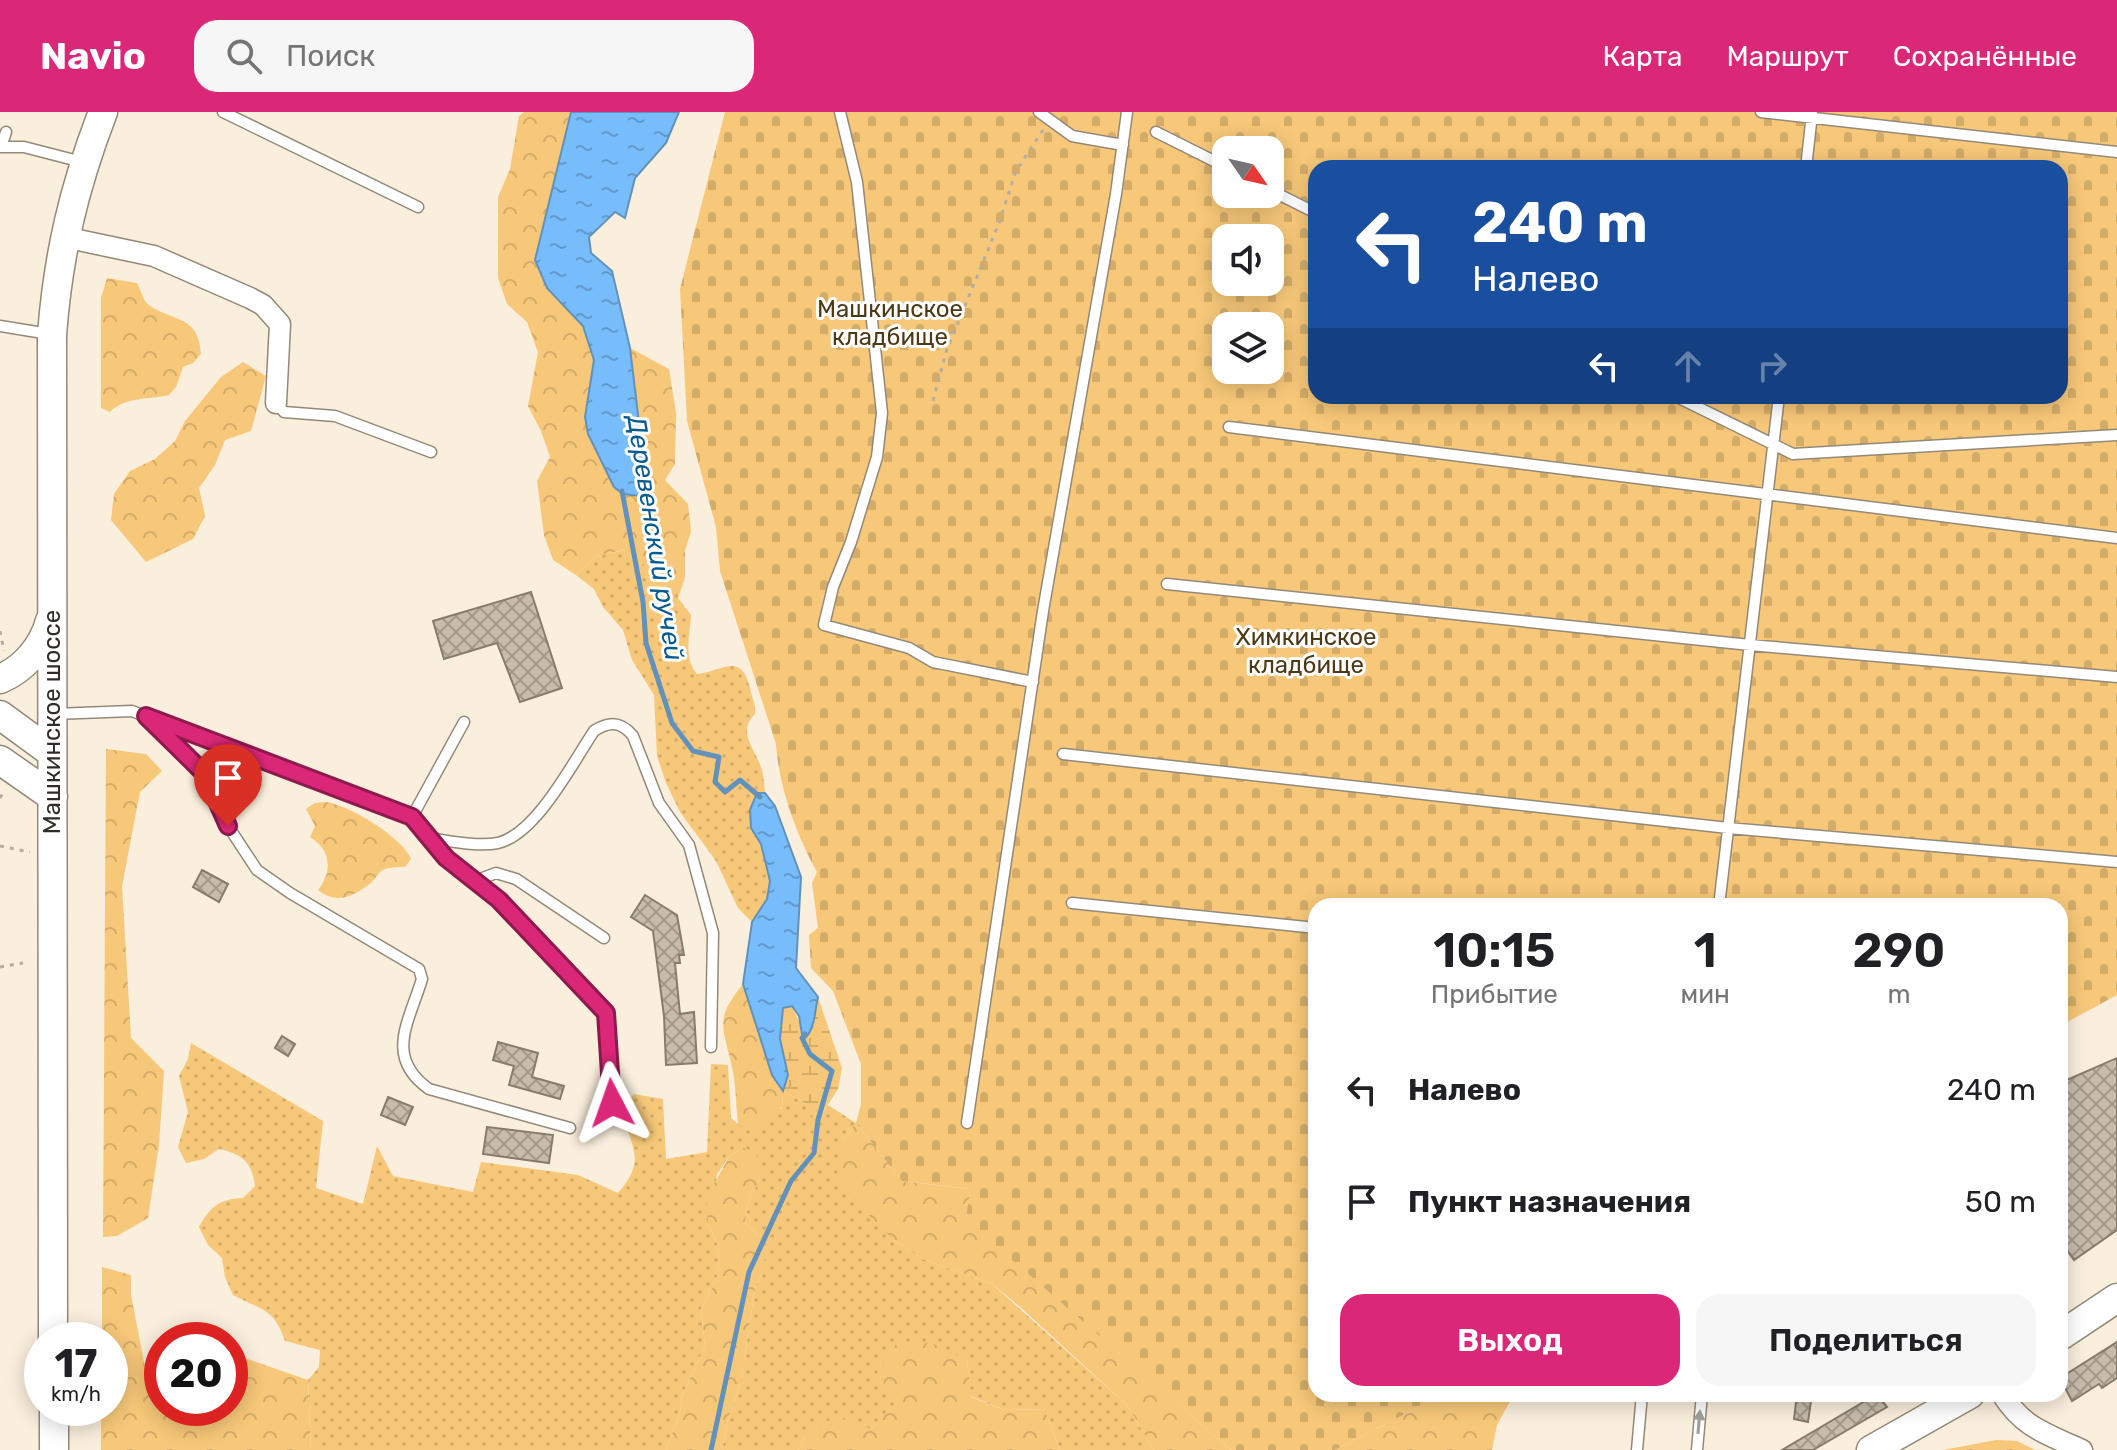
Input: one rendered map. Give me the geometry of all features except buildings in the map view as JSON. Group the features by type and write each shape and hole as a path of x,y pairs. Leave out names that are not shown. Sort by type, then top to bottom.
{"main road":[{"name":"Машкинское шоссе","path":"53,1322 52,335 56,282 64,237 84,162 103,112"},
{"path":"0,679 31,657 46,634 52,613"},
{"path":"0,715 52,753"},
{"path":"0,760 53,797"},
{"path":"2068,1331 2117,1298"},
{"path":"1871,1450 1956,1402"},
{"path":"54,1426 54,1450"}],"street":[{"path":"64,237 154,256 263,305 280,324 276,403"},
{"path":"2007,1402 2014,1413 2031,1427 2082,1450"}],"lane":[{"path":"223,112 418,207"},
{"path":"840,112 857,182 882,413 877,457 851,542 833,587 824,625 909,648 933,662 1033,682"},
{"path":"1039,112 1072,136 1123,145"},
{"path":"967,1123 1074,422 1127,112"},
{"path":"1761,112 1812,115 2117,152"},
{"path":"1807,160 1812,115"},
{"path":"6,132 0,147 24,147 84,162"},
{"path":"1156,132 1212,160"},
{"path":"1284,197 1308,209"},
{"path":"0,326 52,335"},
{"path":"276,403 284,412 335,416 431,452"},
{"path":"1691,404 1793,454 2117,435"},
{"path":"1720,898 1778,404"},
{"path":"1229,427 2117,538"},
{"path":"1167,584 1750,645 2117,677"},
{"path":"52,714 132,711 412,817 446,858 499,900 606,1013 612,1103"},
{"path":"146,716 205,774 228,826 257,870 290,893 419,969 422,979 401,1047 405,1062 416,1080 429,1089 570,1128"},
{"path":"412,817 464,722"},
{"path":"429,838 496,843 516,836 534,821 594,731 614,723 626,727 633,736 659,803 689,845 713,933 711,1047"},
{"path":"1063,754 1728,828 2117,862"},
{"path":"475,881 496,873 516,879 604,938"},
{"path":"1072,903 1308,927"},
{"path":"1637,1450 1641,1402"},
{"path":"1697,1450 1701,1402"}],"path":[{"path":"933,401 946,352 999,223 1016,171 1050,120"},
{"path":"0,631 4,650"},
{"path":"0,846 30,852"},
{"path":"0,967 23,963"}],"green space":[{"path":"524,112 571,112 535,260 547,288 583,326 594,360 585,417 645,473 630,348 669,369 676,413 675,464 665,480 688,504 691,531 685,551 685,578 658,589 645,565 623,550 597,556 576,575 553,560 544,535 537,481 550,457 528,406 538,352 527,322 507,304 498,278 498,197 510,169 519,116"},
{"name":"Химкинское кладбище","path":"725,112 2117,112 2117,995 2068,1022 2068,898 1308,898 1308,1402 1428,1402 1335,1450 1231,1450 966,1220 970,1189 902,1181 856,1123 861,1104 861,1064 833,991 811,968 809,935 818,928 812,883 817,872 790,810 776,744 720,571 716,527 687,421 680,289"},
{"path":"107,278 137,283 149,305 190,326 199,341 201,354 193,363 183,367 176,387 169,395 123,403 110,412 101,408 101,298"},
{"path":"243,362 266,376 251,431 225,440 215,465 199,488 205,516 193,539 146,562 111,520 114,494 130,471 155,459 175,441 185,421 221,377"},
{"path":"624,550 645,565 658,589 685,578 678,598 691,615 689,654 697,674 730,666 742,670 746,677 755,710 747,733 762,770 765,793 757,793 750,810 751,828 761,844 770,880 767,899 752,922 738,908 716,861 680,812 666,783 657,756 654,695 632,660 623,630 603,607 594,589 576,575 597,556"},
{"path":"106,749 146,754 162,771 140,792 122,886 131,1038 164,1071 159,1145 148,1218 117,1236 103,1237"},
{"path":"326,802 348,809 374,823 397,841 411,859 405,867 383,870 371,883 351,895 339,898 325,895 318,890 326,876 328,861 322,848 310,837 315,826 306,809 315,803"},
{"path":"743,984 772,1075 783,1091 782,1107 753,1133 738,1124 733,1074 723,1024 728,1006"},
{"path":"818,997 842,1068 838,1089 818,1120 814,1119 805,1103 783,1091 788,1075 780,1039 783,1007 792,1006 801,1026 814,1024"},
{"path":"191,1043 323,1121 316,1188 363,1204 377,1146 393,1176 473,1192 481,1162 578,1175 618,1193 633,1170 635,1161 622,1108 634,1094 663,1099 666,1159 707,1152 711,1064 728,1065 731,1118 738,1124 782,1108 783,1091 805,1103 818,1120 828,1105 856,1123 843,1141 893,1240 923,1259 992,1284 1127,1405 1154,1450 1060,1450 1044,1409 1004,1410 970,1396 967,1360 897,1403 871,1429 805,1436 798,1450 722,1450 728,1419 741,1381 755,1288 763,1271 758,1235 745,1223 748,1203 760,1178 742,1147 729,1157 717,1174 709,1226 717,1242 719,1260 717,1278 701,1309 705,1346 682,1396 680,1413 666,1450 311,1450 308,1380 319,1367 320,1350 285,1341 271,1316 233,1295 225,1277 222,1258 208,1245 199,1227 216,1205 243,1198 255,1186 248,1165 234,1154 219,1149 204,1159 186,1163 178,1147 188,1112 179,1076 188,1059"},
{"path":"856,1123 902,1181 970,1189 967,1220 1231,1450 1154,1450 1127,1405 992,1284 923,1259 893,1240 858,1204 837,1172 843,1141"},
{"path":"742,1147 756,1153 762,1170 748,1203 745,1223 758,1235 766,1251 763,1271 755,1288 741,1381 728,1419 722,1450 666,1450 680,1413 682,1396 705,1346 701,1309 717,1278 717,1242 709,1226 706,1208 710,1191 729,1157"},
{"path":"102,1267 131,1275 131,1295 144,1362 144,1426 248,1426 248,1359 308,1380 311,1450 101,1450 101,1426 128,1426 128,1322 102,1322"},
{"path":"898,1341 934,1344 967,1360 971,1397 1004,1410 1044,1409 1060,1450 798,1450 805,1436 836,1416 871,1429 896,1403 877,1372"},
{"path":"1428,1402 1510,1402 1497,1425 1492,1450 1335,1450"},
{"path":"1996,1440 2017,1441 2035,1450 1943,1450"}],"water":[{"path":"571,112 679,112 666,143 635,178 625,218 615,212 589,237 591,253 612,271 630,348 645,473 640,496 623,494 614,487 588,434 585,417 594,360 583,326 547,288 535,260"},
{"path":"757,793 765,793 775,806 801,877 796,968 818,997 812,1026 803,1040 799,1016 792,1006 783,1008 780,1039 788,1075 783,1091 772,1075 743,984 752,922 767,899 770,881 761,844 751,828 750,810"}],"waterway":[{"name":"Деревенский ручей","path":"622,491 643,602 646,643 672,723 693,751 719,757 715,782 725,792 740,780 760,797"},
{"name":"Деревенский ручей","path":"711,1450 749,1272 791,1181 814,1153 818,1120 832,1071 810,1054 802,1038 805,1034"}],"route":[{"path":"228,826 205,774 146,716 412,817 446,858 499,900 606,1013 612,1103"}],"park label":[{"name":"Машкинское кладбище","path":"890,323"}]}
